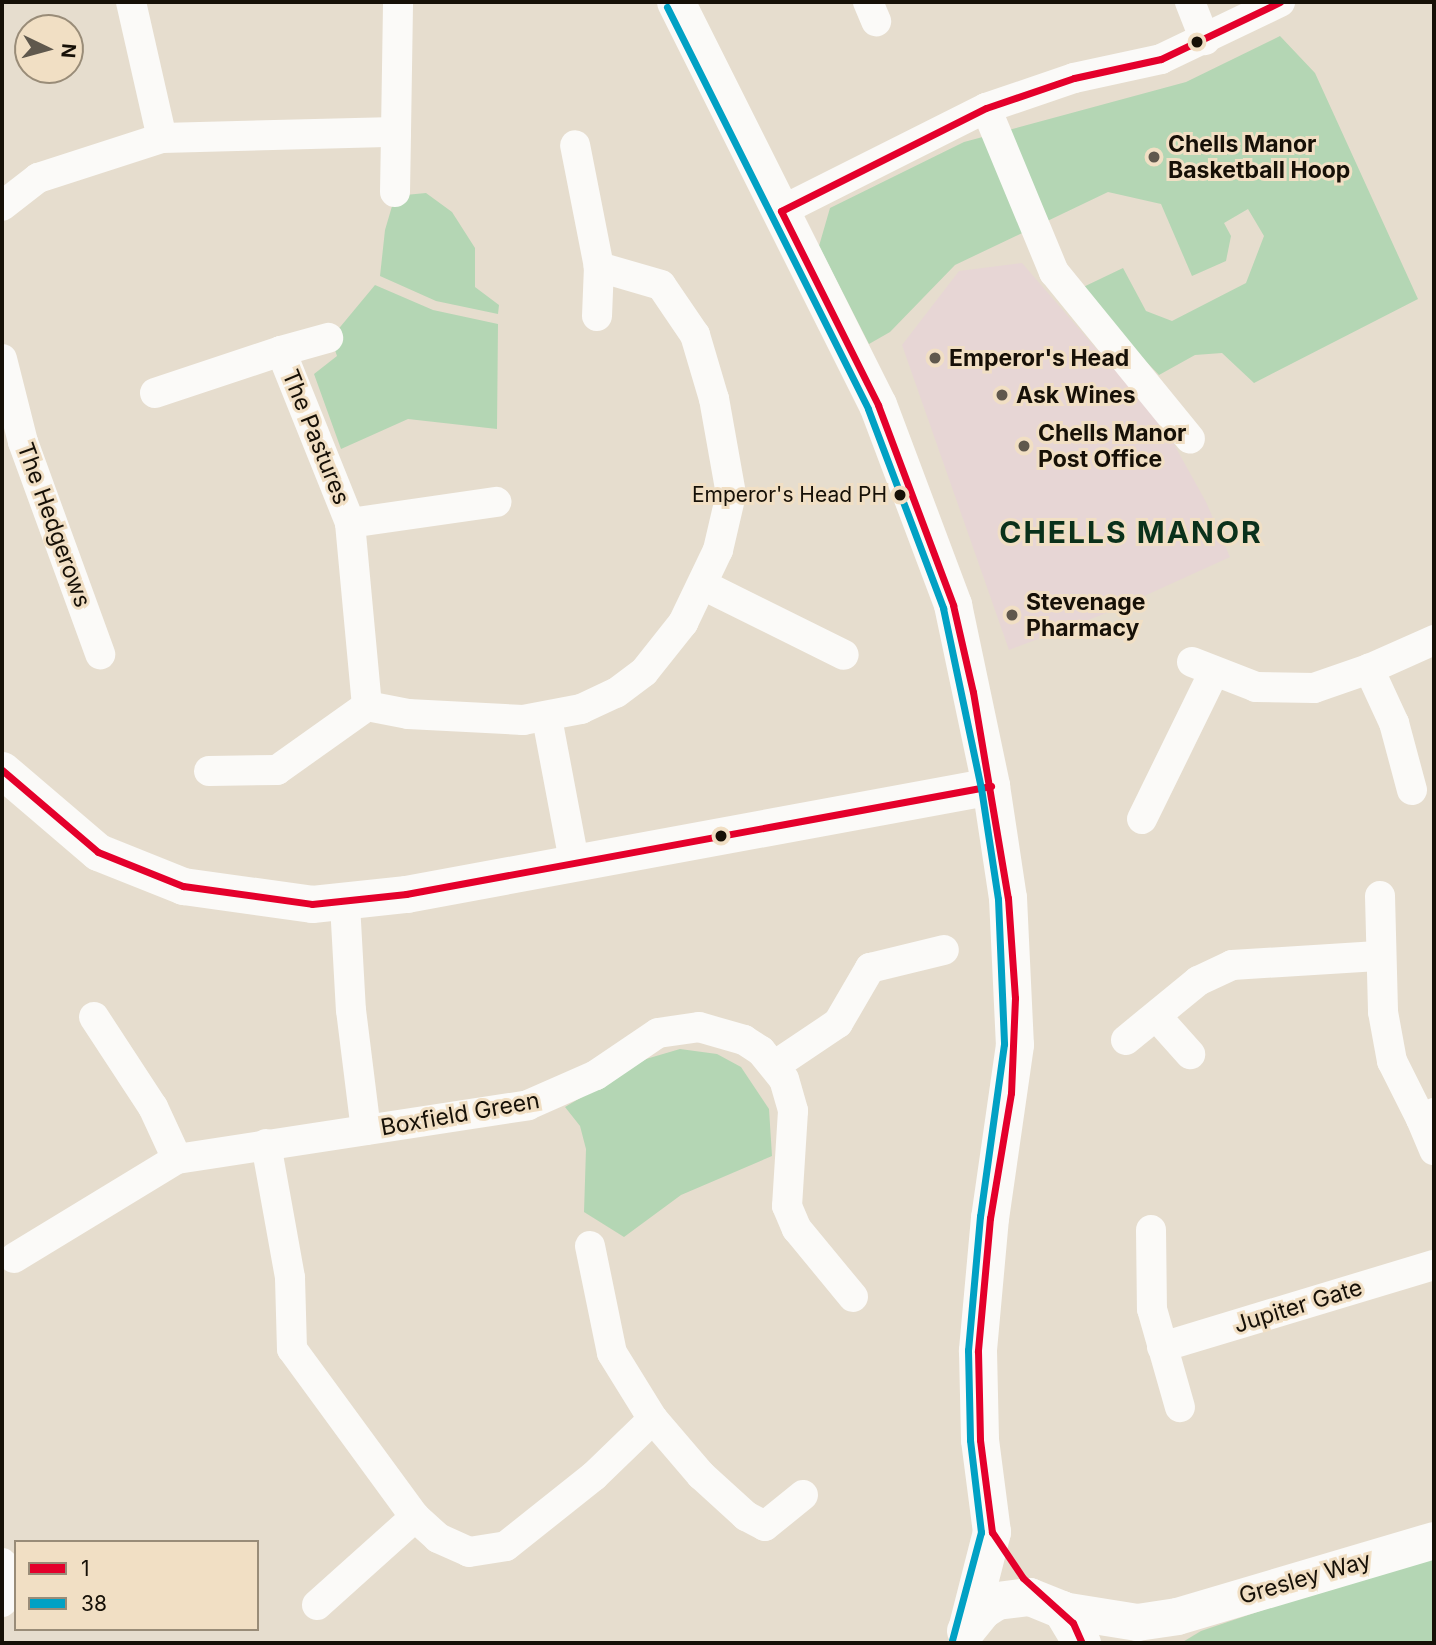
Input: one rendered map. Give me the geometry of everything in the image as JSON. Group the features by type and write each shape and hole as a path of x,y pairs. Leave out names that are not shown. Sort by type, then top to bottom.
{"main road":[{"path":"676,2 878,405 947,587 991,786 1016,998 1011,1093 990,1219 978,1351 980,1440 992,1532 965,1635"},
{"path":"992,1532 1023,1578 1054,1606 1082,1643"},
{"path":"965,1635 997,1601 1030,1597 1054,1606"}],"street":[{"path":"131,2 162,138"},
{"path":"395,192 398,2"},
{"path":"1190,2 1205,40"},
{"path":"781,211 986,108 1074,78 1161,59 1280,2"},
{"path":"986,108 1054,272 1190,439"},
{"path":"2,206 38,178 162,138 396,132"},
{"path":"575,145 599,267 597,316"},
{"path":"209,771 276,770 367,706 460,718 547,718 581,709 633,682 670,643 703,585 725,526 731,494 714,399 695,335 661,285 599,267"},
{"name":"The Pastures","path":"155,393 328,338"},
{"name":"The Pastures","path":"281,351 351,523 367,706"},
{"name":"The Hedgerows","path":"2,359 6,397 100,654"},
{"name":"The Pastures","path":"351,523 496,502"},
{"path":"703,585 844,655"},
{"path":"1142,819 1203,667 1255,687 1314,688 1369,669 1434,640"},
{"path":"1369,669 1394,723 1412,790"},
{"path":"547,718 574,860"},
{"path":"2,770 98,852 183,886 282,903 345,904 574,860 991,786"},
{"path":"1380,896 1378,956 1392,1061 1427,1116 1434,1150"},
{"name":"Boxfield Green","path":"345,904 351,1010 366,1130"},
{"path":"774,1066 838,1023 870,968 944,950"},
{"path":"1126,1040 1198,981 1232,965 1378,956"},
{"path":"94,1017 153,1107 177,1159"},
{"path":"1157,1017 1190,1054"},
{"name":"Boxfield Green","path":"14,1258 177,1159 528,1105 596,1075 658,1033 684,1027 730,1032 761,1051 784,1079 793,1111 786,1192 791,1217 853,1297"},
{"path":"266,1144 290,1278 292,1349 415,1517 438,1538 470,1552 506,1546 594,1476 653,1419"},
{"path":"1151,1230 1152,1309 1180,1407"},
{"path":"590,1246 612,1353 653,1419 701,1475 746,1516 765,1526 803,1495"},
{"name":"Jupiter Gate","path":"1162,1347 1434,1265"},
{"path":"317,1605 415,1517"},
{"name":"Gresley Way","path":"1054,1606 1137,1622 1177,1616 1434,1540"},
{"path":"2,1602 14,1589"},
{"name":"Gresley Way","path":"1126,1643 1177,1616"}],"shaded area":[{"path":"1022,263 1165,428 1206,502 1230,557 1109,612 1009,650 902,345 959,271"}],"green space":[{"path":"1280,36 1315,73 1418,299 1254,383 1222,353 1195,355 1159,375 1077,290 1123,268 1146,311 1172,321 1246,283 1264,236 1248,209 1224,223 1231,236 1226,261 1192,276 1161,204 1108,192 955,265 890,332 869,344 819,246 830,208 964,142 1186,82"},
{"path":"426,193 452,212 475,248 475,287 499,305 498,314 436,301 380,276 385,230 395,196"},
{"path":"375,285 433,310 498,324 497,429 408,419 341,449 314,374 337,356 331,338"},
{"path":"680,1049 717,1054 741,1067 769,1109 772,1156 681,1195 624,1237 584,1212 586,1149 580,1126 565,1107 646,1059"},
{"path":"1434,1552 1434,1643 1181,1643 1201,1631"}],"transit line":[{"name":"1","path":"781,211 986,108 1074,78 1161,59 1280,2"},
{"name":"38","path":"667,7 868,409 943,608 981,788 998,899 1004,1044 980,1216 968,1350 970,1440 981,1532 952,1640"},
{"name":"1","path":"781,211 878,405 953,605 973,692 1008,898 1015,998 1011,1093 990,1218 978,1351 980,1440 992,1532 1023,1578 1073,1623 1082,1643"},
{"name":"1","path":"2,770 98,852 183,886 312,904 406,894 991,786"}],"place":[{"name":"Chells Manor Basketball Hoop","path":"1154,157"},
{"name":"Emperor's Head","path":"935,358"},
{"name":"Ask Wines","path":"1002,395"},
{"name":"Chells Manor Post Office","path":"1024,446"},
{"name":"Emperor's Head PH","path":"900,495"},
{"name":"Stevenage Pharmacy","path":"1012,615"}],"district":[{"name":"CHELLS MANOR","path":"1131,532"}]}
